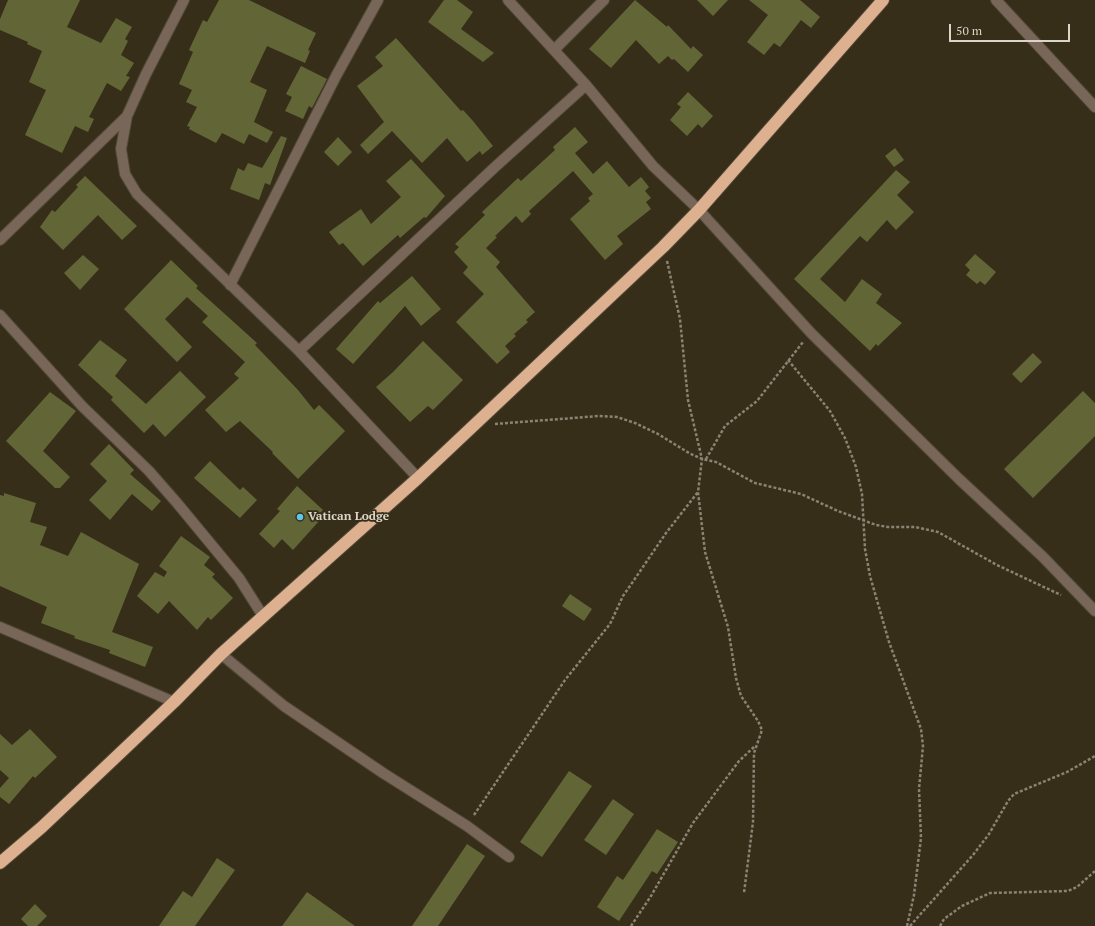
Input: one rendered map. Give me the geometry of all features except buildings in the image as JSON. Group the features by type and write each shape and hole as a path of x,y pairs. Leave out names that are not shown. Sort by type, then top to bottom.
{"highway":[{"path":"0,863 42,827 174,702 220,654 418,478 472,425 663,247 699,210 883,0"}],"street":[{"path":"184,0 126,116 121,148 125,174 137,194 299,351 418,478"},
{"path":"230,285 336,76 378,0"},
{"path":"508,0 586,85 654,166 699,210 811,333 959,479 1043,557 1095,612"},
{"path":"554,50 604,0"},
{"path":"996,0 1095,107"},
{"path":"299,351 495,167 586,85"},
{"path":"0,240 126,116"},
{"path":"0,315 82,406 149,471 239,578 264,616"},
{"path":"0,627 174,702"},
{"path":"220,654 284,706 383,773 467,826 509,856"}],"path":[{"path":"663,247 680,319 688,400 702,459 698,492 705,552 728,627 736,678 741,696 758,721 762,730 755,746 753,763 753,822 744,893"},
{"path":"706,459 725,426 758,401 788,360 811,333"},
{"path":"788,360 830,411 845,438 856,466 862,494 863,520 870,576 889,642 921,729 923,746 919,789 921,838 914,895 907,926"},
{"path":"472,425 599,416 617,417 646,428 702,459 706,459 726,467 755,483 801,494 838,512 888,527 915,527 930,529 948,537 997,565 1062,596 1083,598"},
{"path":"467,826 566,680 610,624 624,596 636,577 698,492"},
{"path":"631,926 652,896 693,823 739,761 755,746"},
{"path":"910,926 973,855 989,834 1011,798 1025,789 1067,772 1095,756"},
{"path":"940,926 944,919 962,906 990,893 1068,891 1077,887 1095,871"}],"place":[{"name":"Vatican Lodge","path":"300,517"}]}
